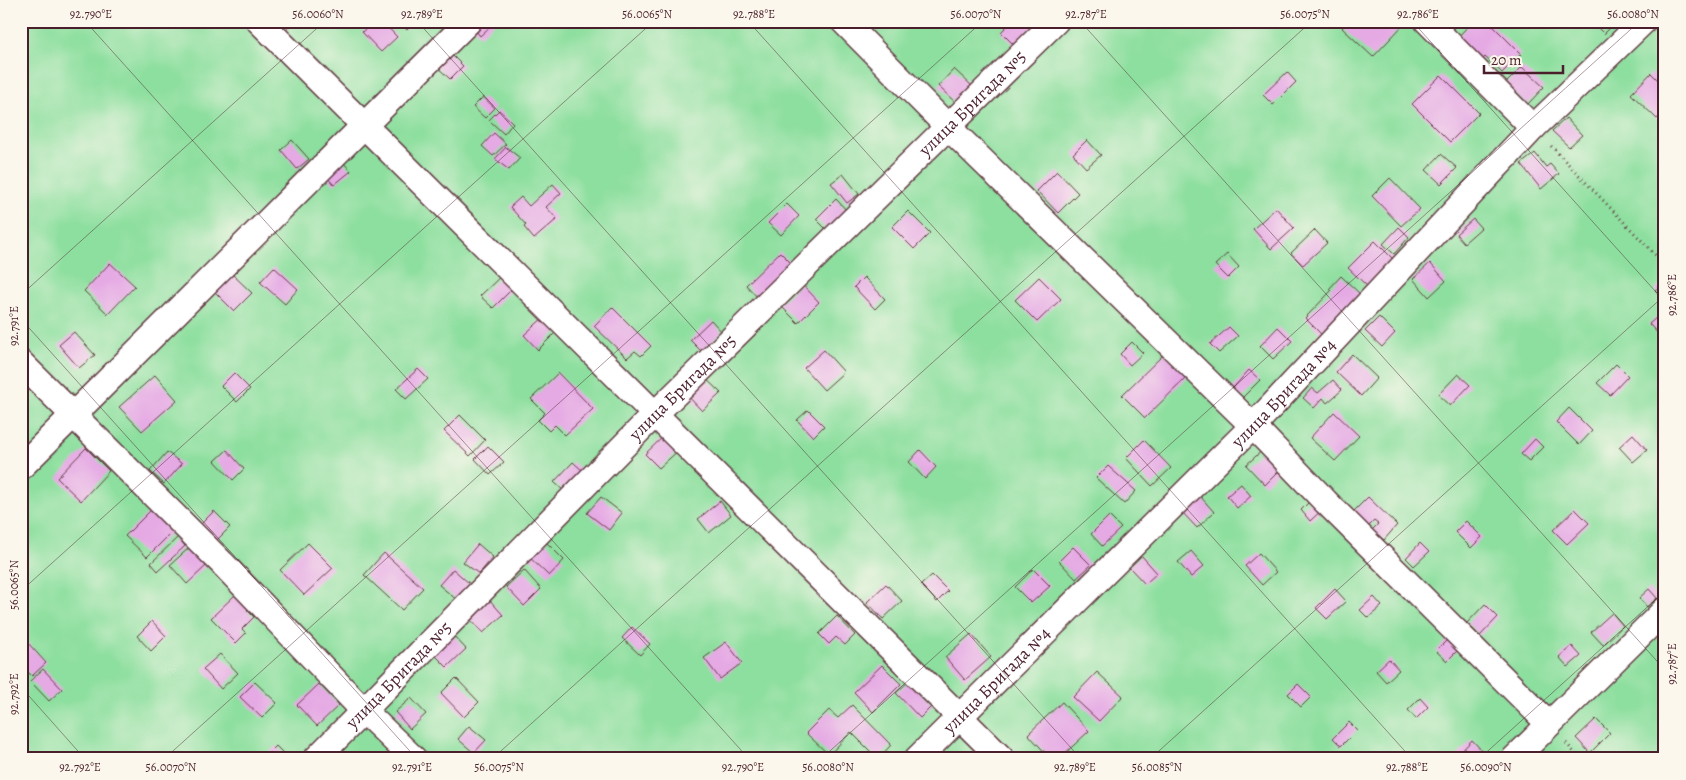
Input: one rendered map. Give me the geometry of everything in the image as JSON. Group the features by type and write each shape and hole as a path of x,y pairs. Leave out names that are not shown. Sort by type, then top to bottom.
{"lane":[{"path":"259,21 1002,759"},
{"path":"21,467 469,21"},
{"path":"843,21 948,128 1254,426 1326,502 1549,724"},
{"name":"улица Бригада №5","path":"316,759 365,712 655,414 1056,21"},
{"path":"1427,21 1533,128"},
{"name":"улица Бригада №4","path":"917,759 1254,426 1533,128 1644,21"},
{"path":"21,364 222,563 365,712 414,759"},
{"path":"1514,759 1665,610"}],"path":[{"path":"1533,128 1665,265"}],"green space":[{"path":"21,21 1665,21 1665,759 21,759"}],"building":[{"path":"280,21 295,21 287,29"},
{"path":"374,21 382,21 397,37 381,52 362,32"},
{"path":"398,21 415,21 407,30"},
{"path":"477,21 492,21 494,23 480,36 472,26"},
{"path":"1012,21 1033,21 1036,24 1014,45 1001,32"},
{"path":"1348,21 1403,21 1405,23 1373,57 1342,28"},
{"path":"1473,21 1488,21 1521,54 1502,73 1485,57 1480,62 1456,39"},
{"path":"1591,21 1617,21 1604,34"},
{"path":"448,51 463,66 450,79 434,64"},
{"path":"1522,67 1544,87 1527,105 1504,85"},
{"path":"954,69 972,86 956,103 938,86"},
{"path":"1287,72 1296,82 1273,105 1263,95"},
{"path":"1651,73 1665,87 1665,111 1657,119 1631,94"},
{"path":"1441,75 1479,113 1450,142 1412,104"},
{"path":"483,97 495,108 485,118 473,107"},
{"path":"499,110 513,123 504,134 489,120"},
{"path":"1566,118 1582,135 1569,147 1552,131"},
{"path":"494,133 506,144 493,156 482,146"},
{"path":"292,140 309,159 297,169 281,150"},
{"path":"1087,140 1101,155 1086,168 1073,154"},
{"path":"506,147 520,158 509,170 495,159"},
{"path":"1535,153 1546,167 1550,164 1559,174 1541,189 1521,164"},
{"path":"1441,154 1457,168 1441,184 1426,170"},
{"path":"342,161 351,171 334,185 325,175"},
{"path":"1057,171 1078,193 1058,213 1037,191"},
{"path":"843,174 859,194 847,203 831,183"},
{"path":"1390,178 1420,209 1401,226 1372,196"},
{"path":"553,184 561,193 546,207 557,219 534,239 524,227 526,225 510,207 521,197 529,206"},
{"path":"836,199 847,211 827,230 816,219"},
{"path":"787,204 799,216 781,235 768,223"},
{"path":"1276,208 1294,228 1271,249 1253,229"},
{"path":"908,211 930,233 914,249 892,227"},
{"path":"1473,219 1481,228 1464,243 1456,234"},
{"path":"1399,227 1409,237 1394,254 1383,244"},
{"path":"1315,230 1327,243 1303,265 1291,253"},
{"path":"1375,241 1394,260 1367,286 1348,268"},
{"path":"780,252 793,265 759,299 746,285"},
{"path":"1227,254 1239,267 1228,278 1215,265"},
{"path":"110,263 135,286 108,314 84,291"},
{"path":"1430,263 1446,281 1429,297 1413,279"},
{"path":"274,267 298,289 285,304 260,282"},
{"path":"231,273 252,293 234,311 214,291"},
{"path":"503,274 515,286 493,308 480,296"},
{"path":"1341,276 1360,294 1321,334 1305,318 1331,291 1329,289"},
{"path":"864,277 885,299 875,309 854,287"},
{"path":"1039,277 1061,299 1037,322 1015,300"},
{"path":"1665,281 1665,300 1655,290"},
{"path":"801,283 819,302 798,323 779,304"},
{"path":"612,307 651,346 641,356 635,351 627,358 594,326"},
{"path":"1665,310 1665,341 1649,324"},
{"path":"544,317 557,331 538,350 524,335"},
{"path":"1379,317 1395,333 1382,347 1365,331"},
{"path":"711,320 722,332 702,352 690,340"},
{"path":"1229,327 1238,336 1219,353 1210,344"},
{"path":"1278,327 1292,341 1273,359 1260,346"},
{"path":"74,332 95,355 79,368 59,345"},
{"path":"1132,342 1143,353 1130,365 1120,354"},
{"path":"824,350 844,372 824,390 804,368"},
{"path":"1165,353 1188,376 1145,418 1122,395"},
{"path":"1352,354 1377,378 1361,396 1336,372"},
{"path":"1616,364 1628,376 1610,395 1597,383"},
{"path":"418,369 428,379 406,399 396,389"},
{"path":"1249,370 1260,380 1242,398 1232,389"},
{"path":"234,373 250,389 237,402 221,386"},
{"path":"558,373 593,409 565,435 555,425 549,431 538,420 545,413 531,399"},
{"path":"1458,374 1470,385 1450,406 1438,395"},
{"path":"155,375 177,400 142,431 119,407"},
{"path":"704,377 721,393 702,411 686,394"},
{"path":"1333,380 1342,390 1327,403 1323,398 1314,408 1303,398 1312,388 1318,393"},
{"path":"1569,408 1592,431 1579,445 1556,422"},
{"path":"808,410 824,426 813,437 797,420"},
{"path":"1334,412 1359,436 1335,461 1310,438"},
{"path":"460,415 485,440 470,456 444,431"},
{"path":"666,434 680,449 659,468 645,454"},
{"path":"1633,434 1647,450 1633,462 1619,447"},
{"path":"1535,439 1543,447 1529,461 1521,454"},
{"path":"1144,440 1171,468 1152,486 1126,458"},
{"path":"488,446 504,462 490,475 475,459"},
{"path":"86,448 109,471 81,501 57,478"},
{"path":"1265,448 1283,467 1265,485 1246,465"},
{"path":"227,450 244,469 233,480 215,461"},
{"path":"920,450 936,467 925,479 909,462"},
{"path":"167,452 182,464 164,484 150,471"},
{"path":"573,462 584,472 565,492 554,482"},
{"path":"1108,466 1136,491 1124,504 1096,478"},
{"path":"1241,484 1251,496 1237,508 1227,496"},
{"path":"1199,495 1214,512 1197,528 1181,511"},
{"path":"21,497 27,502 21,508"},
{"path":"601,497 622,513 609,530 587,513"},
{"path":"1314,497 1324,508 1310,521 1301,510"},
{"path":"1368,497 1397,525 1384,540 1372,530 1378,524 1374,521 1365,530 1350,515"},
{"path":"720,501 731,515 709,533 698,519"},
{"path":"1575,509 1589,523 1567,544 1553,530"},
{"path":"151,510 172,532 147,557 125,536"},
{"path":"214,511 230,527 215,542 199,526"},
{"path":"1109,516 1121,528 1102,546 1091,534"},
{"path":"1466,521 1482,537 1471,548 1455,532"},
{"path":"178,537 185,546 158,571 151,563"},
{"path":"543,539 564,560 549,576 527,555"},
{"path":"308,543 333,568 304,595 280,570"},
{"path":"1420,543 1429,552 1414,566 1406,558"},
{"path":"478,544 493,557 479,574 463,562"},
{"path":"190,547 207,565 187,584 170,565"},
{"path":"1073,547 1091,565 1076,579 1059,561"},
{"path":"1191,551 1204,566 1191,577 1178,562"},
{"path":"384,553 423,588 402,610 364,575"},
{"path":"1259,553 1276,572 1262,585 1245,566"},
{"path":"1141,555 1157,573 1145,584 1129,567"},
{"path":"453,569 470,584 457,600 439,585"},
{"path":"1033,569 1050,586 1031,603 1015,587"},
{"path":"524,570 541,589 524,606 506,587"},
{"path":"932,575 948,591 937,602 921,585"},
{"path":"886,584 902,601 883,619 867,602"},
{"path":"1335,589 1346,601 1327,619 1316,608"},
{"path":"1649,589 1657,598 1647,607 1639,598"},
{"path":"236,594 250,608 247,610 254,617 242,629 246,633 236,643 211,618"},
{"path":"1374,597 1382,606 1368,618 1360,610"},
{"path":"488,598 503,615 483,633 468,617"},
{"path":"1485,604 1498,617 1480,636 1467,623"},
{"path":"1612,613 1623,626 1603,645 1591,632"},
{"path":"837,616 855,635 845,645 836,637 829,644 819,634"},
{"path":"152,621 166,636 151,651 137,636"},
{"path":"632,627 650,644 640,655 622,638"},
{"path":"452,634 466,649 447,667 432,652"},
{"path":"971,634 991,657 965,680 945,657"},
{"path":"1450,637 1461,647 1447,661 1436,651"},
{"path":"726,642 742,663 720,679 704,658"},
{"path":"28,643 46,663 32,676 21,665 21,649"},
{"path":"1572,646 1581,656 1568,667 1559,657"},
{"path":"220,654 238,673 221,689 203,669"},
{"path":"1389,659 1399,670 1386,682 1376,671"},
{"path":"882,665 901,684 873,712 854,692"},
{"path":"43,669 62,689 49,701 30,681"},
{"path":"1097,672 1123,696 1099,721 1073,697"},
{"path":"456,678 479,702 464,717 441,693"},
{"path":"909,681 933,705 920,718 896,693"},
{"path":"255,682 277,703 262,718 240,697"},
{"path":"319,684 339,705 317,726 297,705"},
{"path":"1298,684 1311,697 1301,707 1288,694"},
{"path":"411,698 426,714 410,729 395,712"},
{"path":"1420,698 1428,707 1416,719 1408,710"},
{"path":"1062,702 1089,731 1059,759 1051,759 1028,734"},
{"path":"852,705 891,745 878,759 851,732 829,755 806,733 829,710 838,718"},
{"path":"1596,719 1610,733 1590,753 1576,738"},
{"path":"1349,722 1357,730 1341,746 1333,738"},
{"path":"469,726 486,740 474,753 458,739"},
{"path":"1472,740 1490,759 1460,759 1457,756"},
{"path":"276,746 289,759 263,759"},
{"path":"149,753 153,759 141,759"}]}
